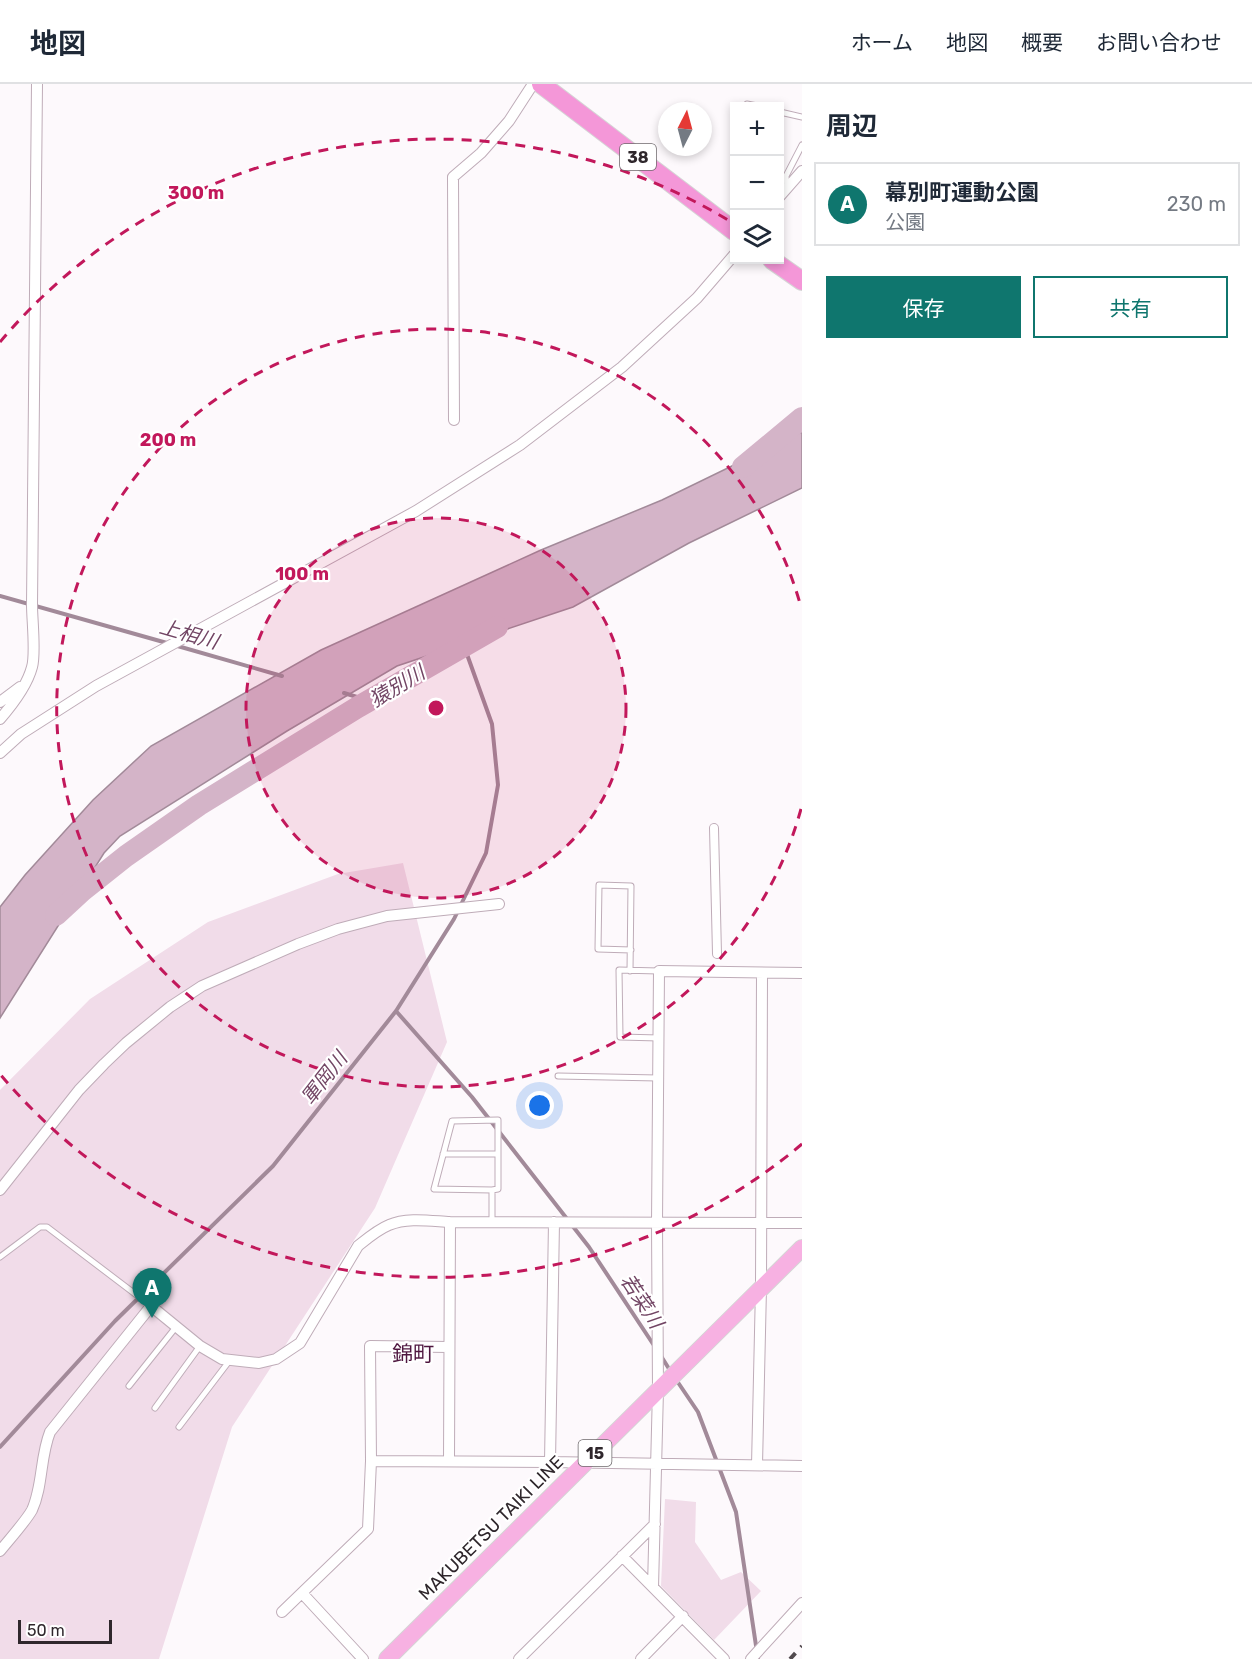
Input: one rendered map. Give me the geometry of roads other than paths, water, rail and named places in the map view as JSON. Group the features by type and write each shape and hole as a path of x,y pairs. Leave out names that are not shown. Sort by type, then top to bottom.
{"highway":[{"name":"38","path":"541,84 730,227"},
{"path":"778,264 802,281"}],"main road":[{"name":"MAKUBETSU TAIKI LINE","path":"387,1659 802,1248"}],"street":[{"path":"0,719 27,681 33,665 37,84"},
{"path":"454,420 453,177 481,153 495,137 533,84"},
{"path":"784,191 802,171"},
{"path":"0,753 21,734 96,686 416,511 520,445 622,367 697,298 730,261"},
{"path":"0,702 27,681"},
{"path":"714,828 717,954"},
{"path":"0,1190 79,1090 104,1064 170,1007 202,986 298,944 387,916 498,904"},
{"path":"653,1587 658,1390 659,971 802,973"},
{"path":"757,1465 761,1288 762,973"},
{"path":"0,1551 32,1510 39,1484 44,1447 50,1432 151,1306 200,1346 222,1359 259,1363 276,1359 300,1343 358,1246 371,1235 391,1224 409,1220 802,1223"},
{"path":"449,1461 450,1222"},
{"path":"550,1461 554,1222"},
{"path":"282,1612 368,1529 371,1461 370,1346 449,1347"},
{"path":"371,1461 550,1461 802,1466"},
{"path":"519,1659 655,1524"},
{"path":"622,1556 724,1659"},
{"path":"302,1593 363,1659"},
{"path":"751,1659 802,1603"},
{"path":"641,1659 683,1616"}],"lane":[{"path":"784,112 802,117"},
{"path":"784,187 786,176 802,145"},
{"path":"630,971 631,950 631,886 599,885 598,949 631,950"},
{"path":"659,971 620,970 620,1037 659,1038"},
{"path":"558,1076 658,1078"},
{"path":"498,1120 498,1190 434,1189 443,1154 452,1121 498,1120"},
{"path":"443,1154 498,1154"},
{"path":"492,1190 492,1221"},
{"path":"0,1257 40,1227 47,1227 151,1306"},
{"path":"129,1386 176,1327"},
{"path":"156,1408 200,1346"},
{"path":"179,1426 230,1360"}],"waterway":[{"name":"猿別川","path":"743,467 802,418"},
{"name":"上相川","path":"0,596 167,643"},
{"name":"猿別川","path":"56,915 126,856 199,805 358,707 497,627"},
{"name":"上相川","path":"174,645 282,676"},
{"name":"軍岡川","path":"0,1447 115,1321 273,1166 396,1011 454,919 486,853 498,785 492,724 464,646"},
{"name":"上相川","path":"344,693 370,701"},
{"name":"若菜川","path":"396,1011 472,1097 589,1247 655,1347"},
{"name":"若菜川","path":"661,1356 671,1372"},
{"name":"若菜川","path":"675,1378 698,1412 736,1512 758,1659"}],"railway":[{"path":"790,1659 802,1646"}],"place":[{"name":"幕別町運動公園","path":"152,1318"}],"district":[{"name":"錦町","path":"413,1353"}]}
